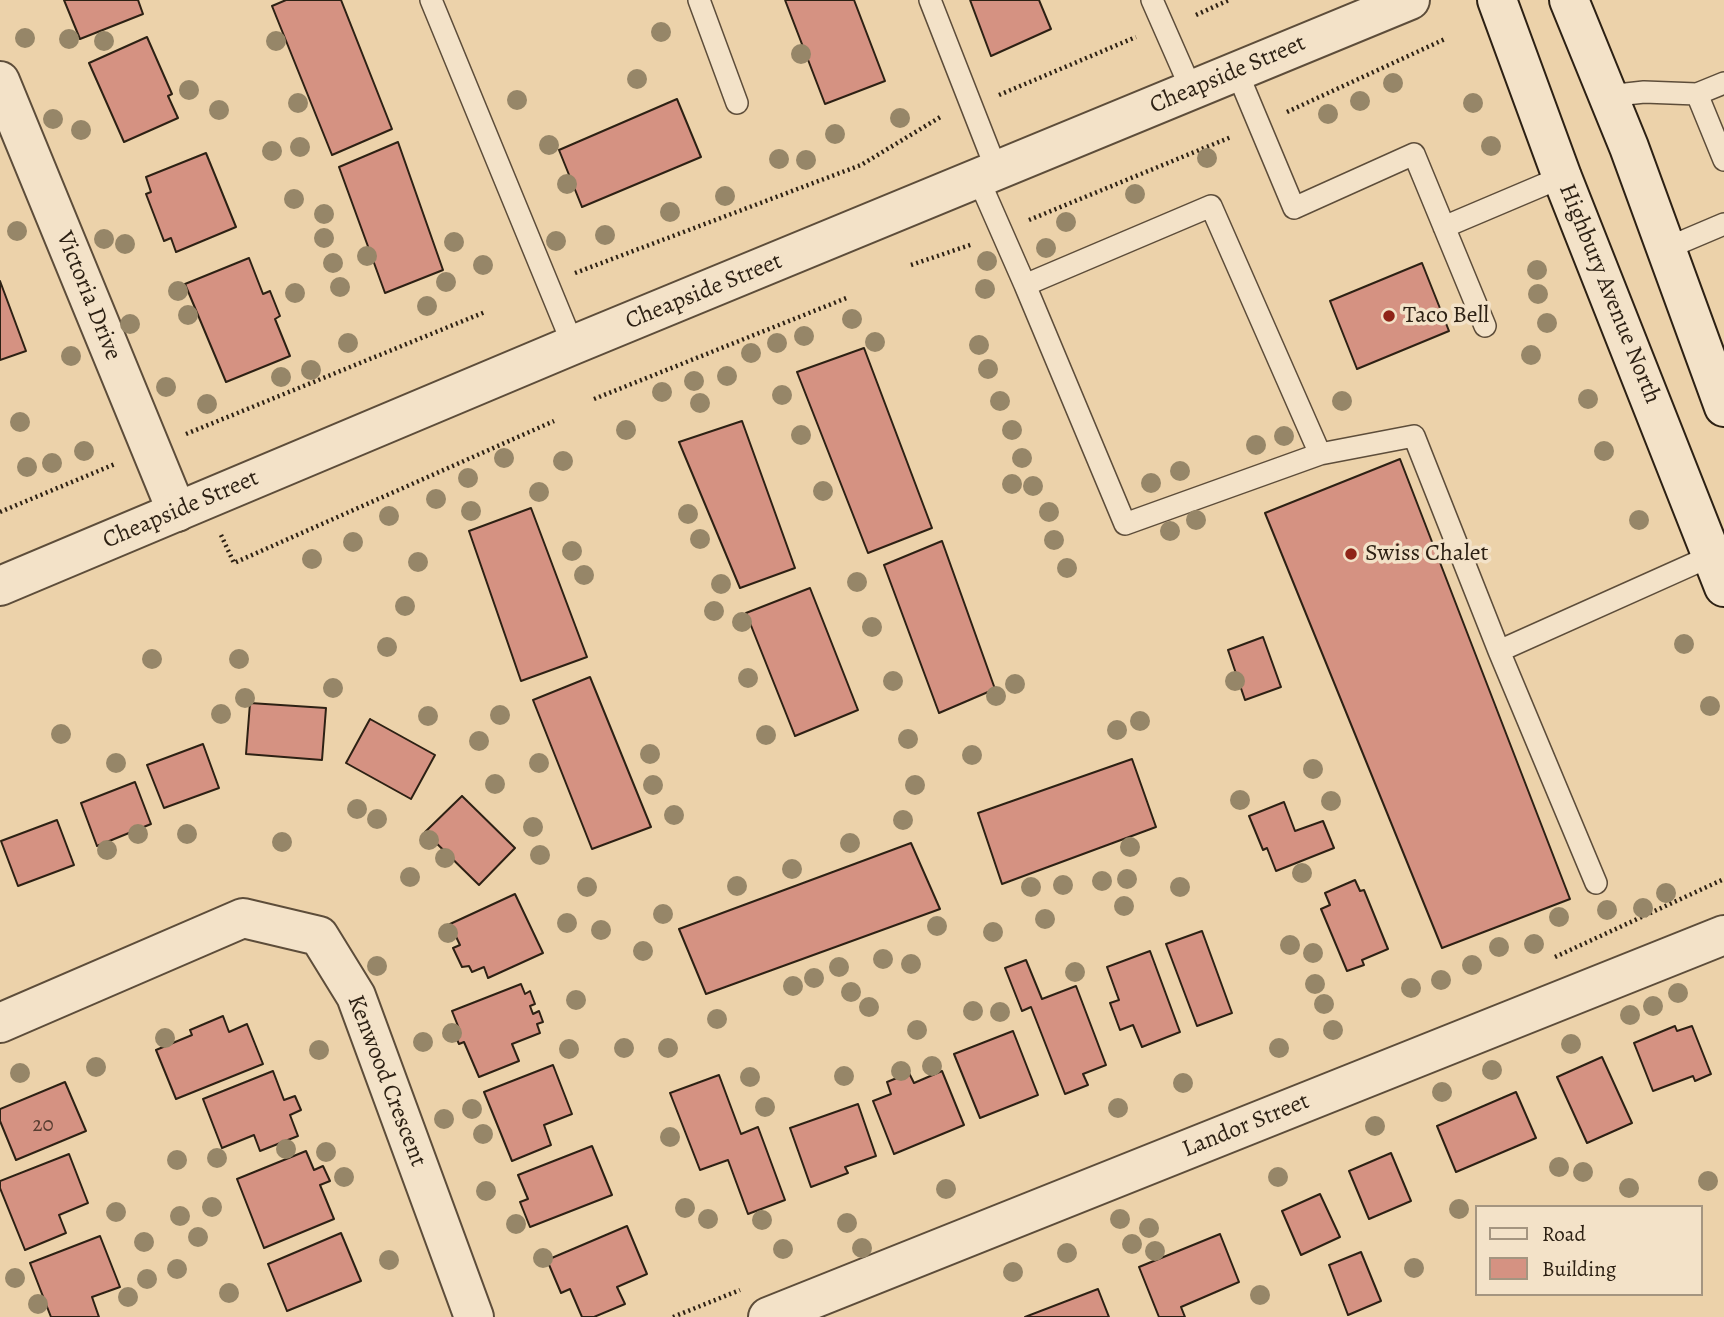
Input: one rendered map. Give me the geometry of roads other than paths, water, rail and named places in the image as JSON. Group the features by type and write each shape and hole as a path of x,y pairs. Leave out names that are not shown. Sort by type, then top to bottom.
{"street":[{"name":"Cheapside Street","path":"0,586 573,345 1237,72 1353,11 1410,0"},
{"name":"Highbury Avenue North","path":"1497,0 1562,177 1720,564"},
{"path":"1569,0 1629,147 1724,407"},
{"name":"Victoria Drive","path":"0,81 13,150 177,512"},
{"name":"Kenwood Crescent","path":"0,1023 243,918 319,936 356,996 474,1317"},
{"name":"Landor Street","path":"768,1317 1724,936"}],"lane":[{"path":"431,0 573,345"},
{"path":"699,0 737,103"},
{"path":"930,0 1025,285 1125,524 1320,454 1414,436 1499,651 1596,883"},
{"path":"1152,0 1192,91"},
{"path":"1237,72 1294,208 1414,154 1485,326"},
{"path":"1608,96 1644,92 1697,94 1724,83"},
{"path":"1697,94 1724,160"},
{"path":"1444,227 1562,177"},
{"path":"1025,285 1211,206 1320,454"},
{"path":"1665,249 1724,224"},
{"path":"1499,651 1720,564"}],"place":[{"name":"Taco Bell","path":"1389,316"},
{"name":"Swiss Chalet","path":"1351,554"}]}
